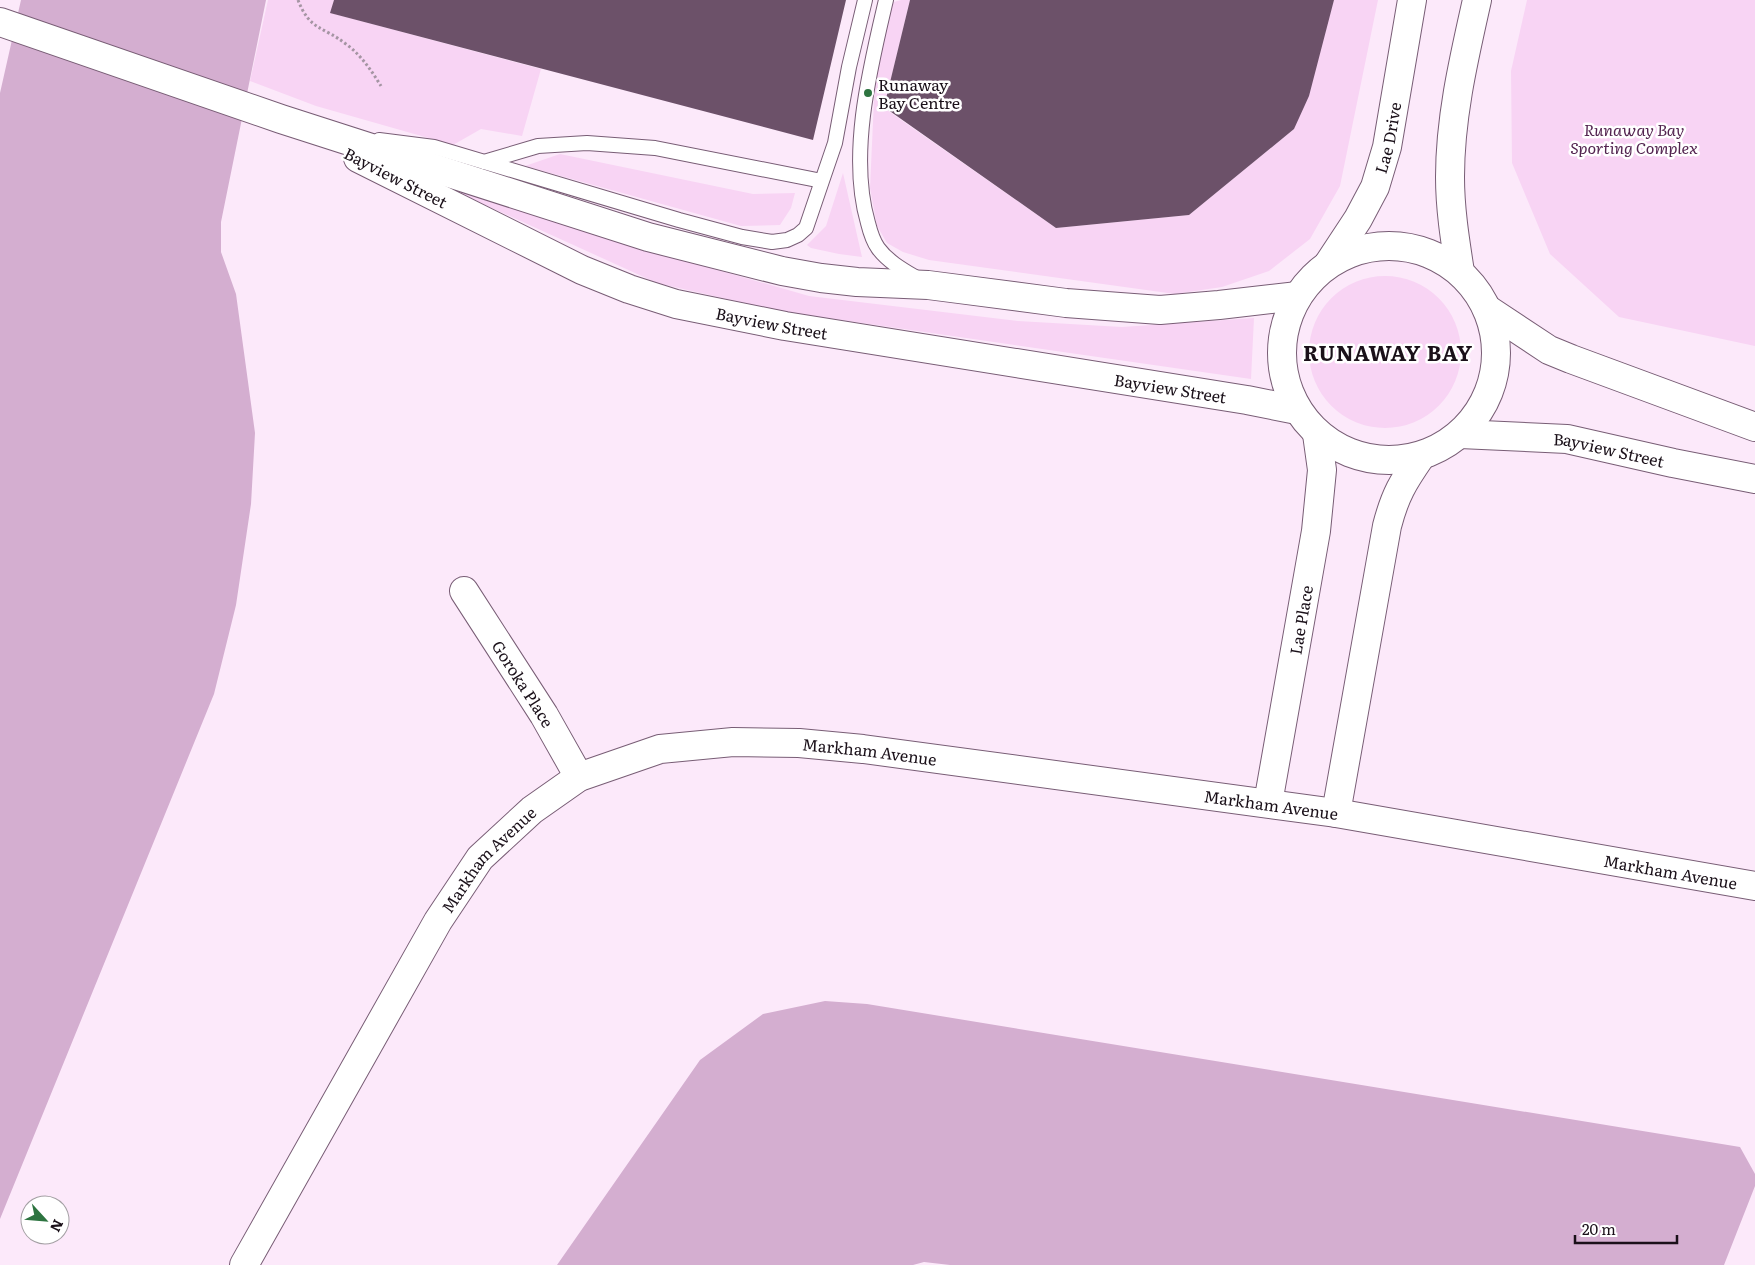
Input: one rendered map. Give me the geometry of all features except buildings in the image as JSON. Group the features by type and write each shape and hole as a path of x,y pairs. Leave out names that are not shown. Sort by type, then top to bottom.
{"main road":[{"name":"Lae Drive","path":"1329,263 1358,219 1375,187 1387,147 1412,0"},
{"path":"1460,272 1451,210 1450,176 1454,114 1477,0"},
{"name":"Bayview Street","path":"0,22 281,119 648,237 731,259 821,278 857,282 928,285 1066,304 1160,310 1298,296"},
{"name":"Bayview Street","path":"281,119 582,270 629,289 676,304 785,326 1297,410"},
{"path":"1396,245 1430,253 1460,272 1476,289 1488,309 1495,335 1496,362 1490,389 1478,413 1460,434 1442,447 1421,456 1394,461 1366,459 1340,450 1317,434 1297,410 1285,383 1281,353 1286,323 1298,296 1312,278 1329,263 1361,249 1396,245"},
{"path":"1488,309 1526,336 1556,353 1755,427"},
{"name":"Lae Place","path":"1268,803 1318,523 1322,470 1317,434"},
{"name":"Bayview Street","path":"1460,434 1567,439 1673,464 1755,479"},
{"path":"1336,813 1387,526 1393,504 1401,486 1421,456"},
{"name":"Goroka Place","path":"464,591 544,715 578,777"},
{"name":"Markham Avenue","path":"244,1265 438,921 480,858 532,810 578,777 660,749 733,742 799,742 873,751 1336,813 1755,886"}],"lane":[{"path":"336,136 395,141 434,148 742,237 772,242 787,240 798,235 806,228 835,142 849,66 865,0"},
{"path":"886,0 869,70 864,105 861,162 863,205 871,234 878,248 898,266 928,285"},
{"path":"484,163 538,146 586,143 655,148 822,181"}],"path":[{"path":"298,0 310,22 345,42 355,51 369,66 381,86"}],"green space":[{"path":"268,0 334,0 331,13 541,69 522,136 481,129 453,145 316,106 250,81"},
{"path":"910,0 884,108 1056,228 1189,215 1294,129 1334,0 1378,0 1340,186 1310,239 1269,271 1222,287 1175,294 929,260 903,252 887,243 877,226 870,188 875,78 882,19 894,2"},
{"name":"Runaway Bay Sporting Complex","path":"1527,0 1755,0 1755,346 1619,317 1550,254 1512,163 1511,71"},
{"path":"336,137 658,253 809,296 1018,321 1122,327 1254,318 1251,379 779,311 657,283"},
{"path":"560,154 753,194 795,193 791,208 780,225 741,226 525,166"},
{"path":"843,173 862,257 811,248 807,245 826,226"},
{"path":"1385,276 1400,277 1414,282 1439,298 1455,323 1460,337 1460,367 1455,381 1439,406 1414,422 1400,427 1385,428 1370,427 1356,422 1331,406 1315,381 1310,367 1309,352 1310,337 1315,323 1331,298 1356,282 1370,277"}],"shaded area":[{"path":"21,0 266,0 221,222 221,252 236,294 255,433 251,504 236,605 214,694 0,1219 0,93"},
{"path":"825,1001 867,1004 1740,1147 1755,1174 1755,1186 1724,1265 950,1265 924,1262 913,1265 557,1265 700,1060 763,1014"}],"place":[{"name":"Runaway Bay Centre","path":"868,93"}],"district":[{"name":"RUNAWAY BAY","path":"1388,351"}]}
